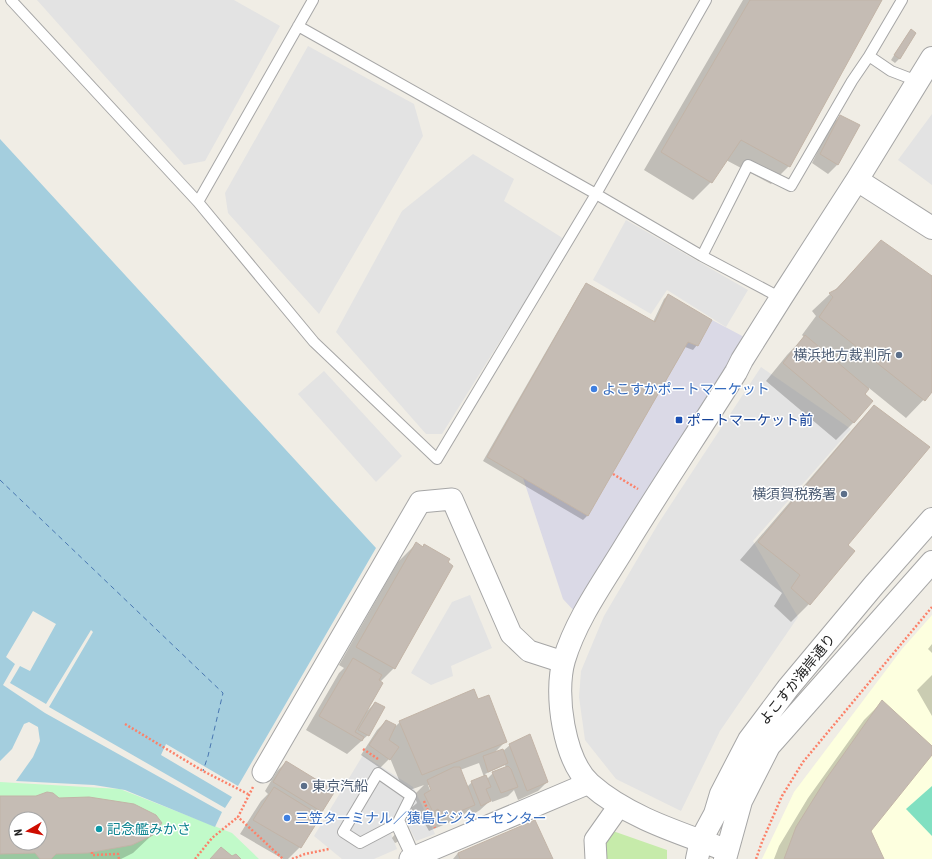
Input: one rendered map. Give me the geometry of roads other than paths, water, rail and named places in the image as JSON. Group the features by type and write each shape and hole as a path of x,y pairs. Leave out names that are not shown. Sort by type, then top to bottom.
{"street":[{"path":"726,854 699,850 664,826 619,806 589,783 574,762 564,728 559,694 563,662 572,638 595,594 857,180 932,58"},
{"path":"857,180 932,228"},
{"path":"263,772 420,502 452,499 511,634 529,651 563,662"},
{"name":"よこすか海岸通り","path":"699,850 714,814 720,794 749,740 788,688 874,585 932,519"},
{"name":"よこすか海岸通り","path":"726,854 741,801 769,746 932,562"},
{"path":"420,857 589,783"},
{"path":"596,859 595,840 619,806"}],"lane":[{"path":"11,0 198,202 314,342 437,459 596,194 706,0"},
{"path":"198,202 313,0"},
{"path":"702,256 748,165 791,186 848,88 902,0"},
{"path":"298,26 596,194 702,256 781,298"},
{"path":"869,56 891,71 917,81"},
{"path":"378,773 411,796 399,820 420,857 396,824 360,843 343,832 378,773"}],"water":[{"path":"0,139 376,548 238,786 166,744 161,755 232,797 225,808 49,707 93,632 91,630 46,704 10,683 20,666 30,671 56,624 33,611 6,657 15,664 3,685 45,713 222,812 215,827 125,790 94,785 16,781 33,757 40,741 38,727 29,722 24,724 12,749 0,761"}],"place":[{"name":"横浜地方裁判所","path":"899,355"},
{"name":"よこすかポートマーケット","path":"594,389"},
{"name":"ポートマーケット前","path":"679,420"},
{"name":"横須賀税務署","path":"844,494"},
{"name":"東京汽船","path":"304,786"},
{"name":"三笠ターミナル／猿島ビジターセンター","path":"287,818"},
{"name":"記念艦みかさ","path":"99,829"}]}
